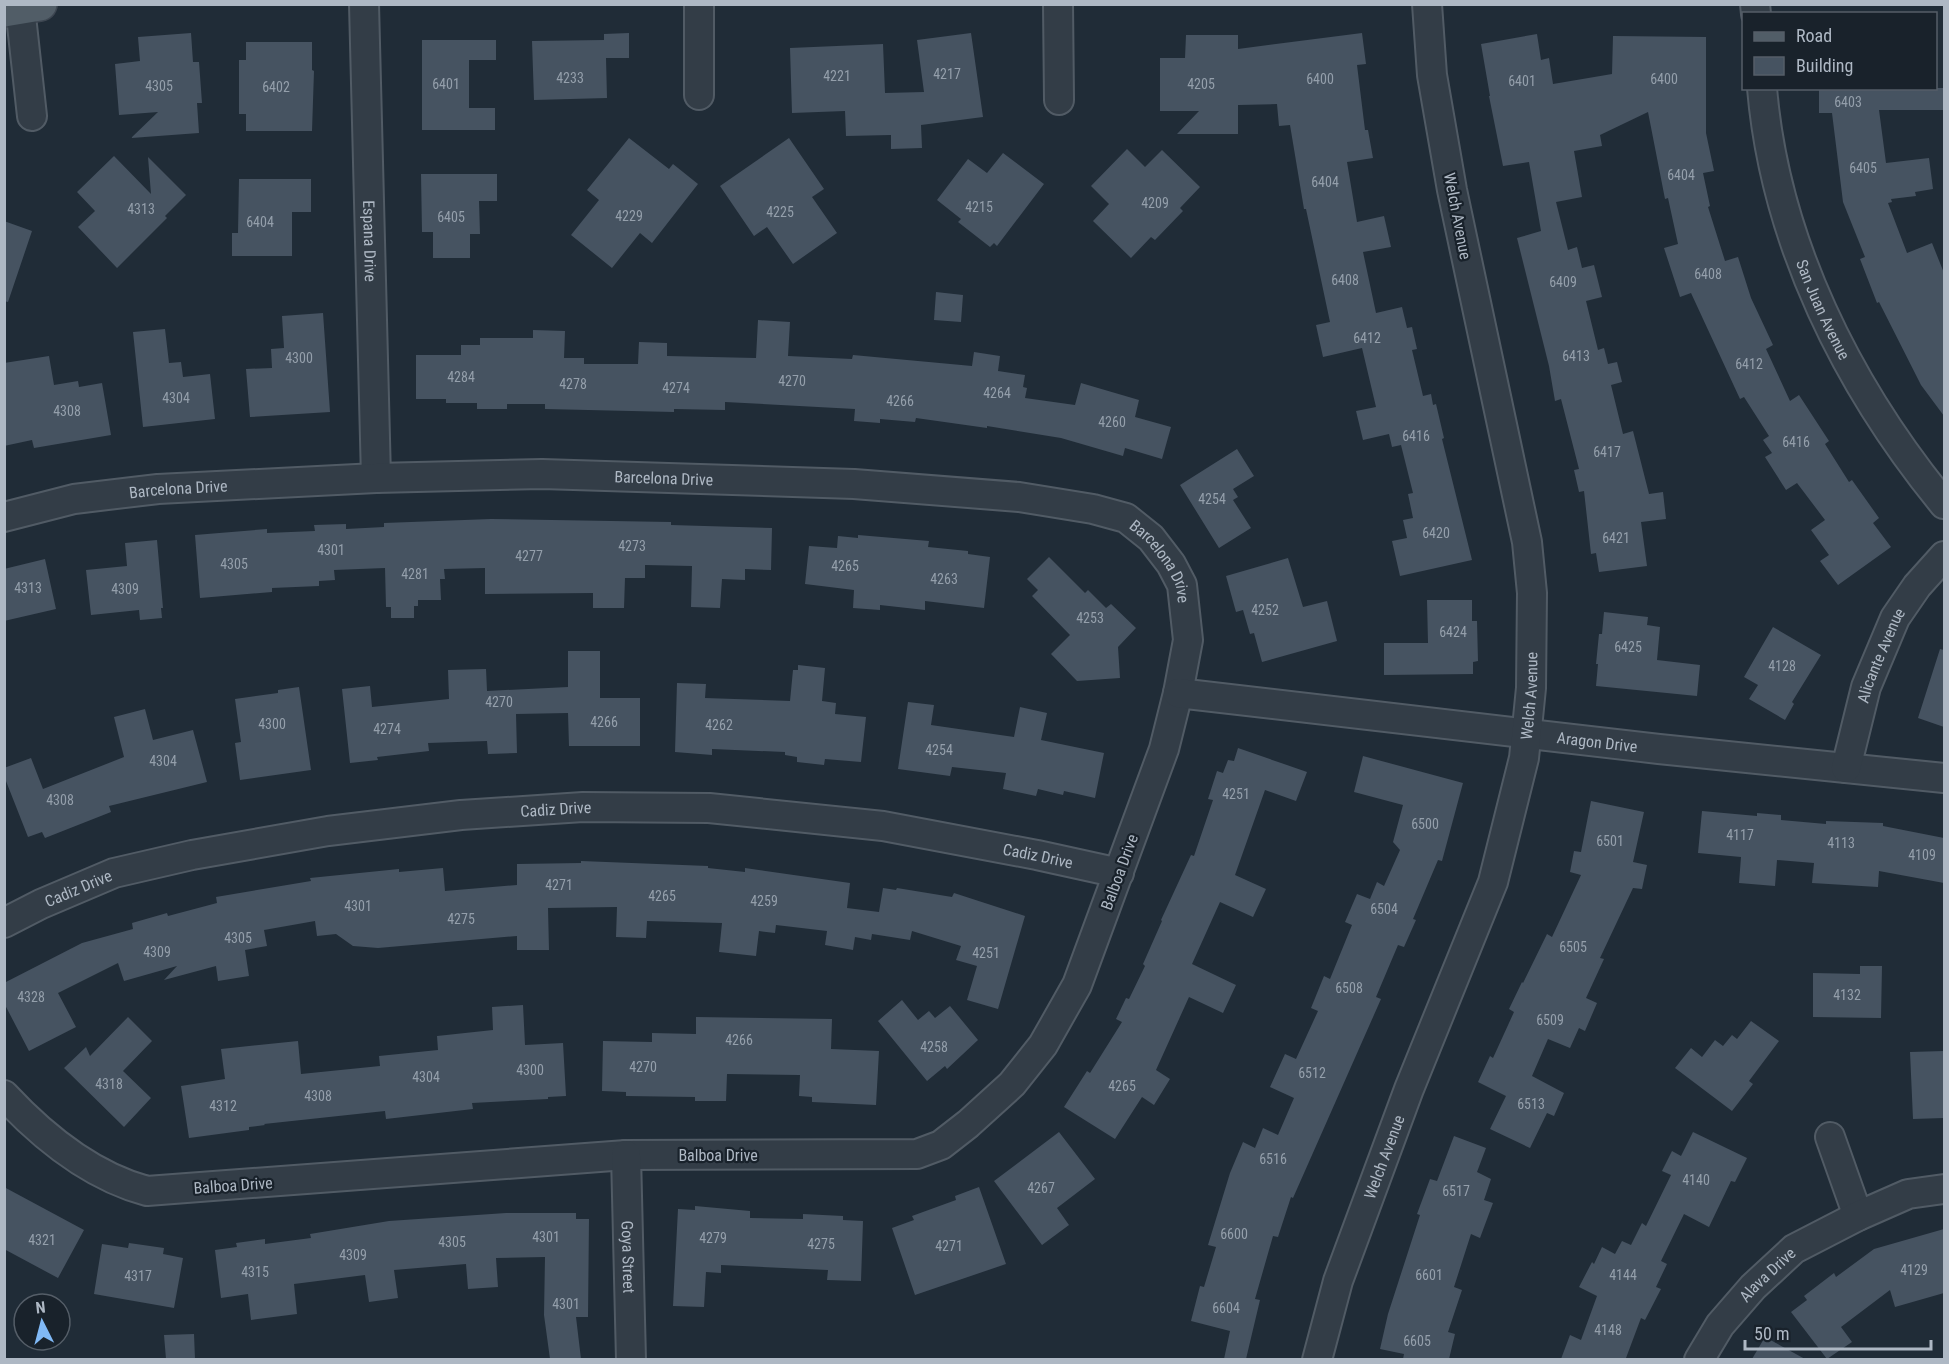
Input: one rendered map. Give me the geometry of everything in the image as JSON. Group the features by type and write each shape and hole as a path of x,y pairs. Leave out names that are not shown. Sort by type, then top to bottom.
{"street":[{"name":"Espana Drive","path":"364,4 376,478"},
{"path":"699,4 699,95"},
{"path":"1058,4 1059,100"},
{"name":"Welch Avenue","path":"1317,1359 1338,1281 1409,1089 1493,882 1524,758 1531,688 1532,593 1527,542 1452,190 1432,75 1427,4"},
{"path":"21,7 32,116"},
{"name":"San Juan Avenue","path":"1762,90 1772,157 1783,207 1801,260 1830,327 1868,397 1913,466 1944,504"},
{"name":"Barcelona Drive","path":"4,517 74,499 158,489 376,478 542,474 854,484 1019,497 1093,509 1126,518 1151,538 1171,564 1182,585 1188,640 1178,693"},
{"name":"Alicante Avenue","path":"1846,768 1866,687 1895,618 1917,586 1944,556"},
{"name":"Aragon Drive","path":"1178,693 1526,734 1944,778"},
{"name":"Balboa Drive","path":"4,1095 32,1125 90,1168 124,1185 147,1191 626,1155 917,1154 942,1145 969,1124 1012,1084 1043,1045 1077,985 1164,749 1178,693"},
{"name":"Cadiz Drive","path":"4,923 41,904 114,873 192,855 328,831 461,815 583,807 709,808 883,826 1119,873"},
{"path":"1830,1137 1858,1216"},
{"name":"Goya Street","path":"626,1155 631,1359"},
{"name":"Alava Drive","path":"1699,1359 1720,1325 1753,1287 1794,1249 1858,1216 1908,1194 1944,1189"}],"building":[{"path":"191,33 193,62 199,62 202,103 197,103 199,133 131,138 158,112 119,115 115,64 140,61 138,37"},
{"path":"629,33 629,58 606,58 607,98 534,100 532,41 604,40 604,34"},
{"path":"971,33 983,117 921,125 922,148 891,149 891,135 846,136 845,111 792,113 790,48 883,44 885,93 924,92 917,40"},
{"path":"1362,33 1366,64 1357,65 1365,130 1368,130 1373,158 1347,162 1357,222 1384,216 1391,247 1363,252 1376,313 1402,307 1407,328 1412,327 1417,349 1412,350 1423,396 1431,394 1433,405 1436,404 1444,438 1442,439 1472,560 1400,576 1392,541 1407,538 1403,520 1413,518 1408,494 1413,493 1401,445 1392,447 1389,434 1363,440 1356,411 1376,407 1362,348 1323,357 1316,325 1330,322 1306,209 1304,209 1290,125 1279,126 1277,104 1238,105 1238,134 1177,134 1199,111 1160,111 1160,58 1185,58 1186,35 1238,35 1238,49"},
{"path":"1537,34 1541,60 1549,58 1553,84 1612,74 1613,36 1706,37 1706,133 1714,171 1703,173 1710,206 1708,207 1725,261 1738,257 1751,298 1773,345 1766,349 1790,401 1799,395 1829,441 1825,444 1849,482 1852,480 1879,518 1873,523 1891,547 1838,585 1820,561 1829,555 1811,530 1825,520 1797,483 1786,490 1765,457 1772,453 1763,440 1769,436 1744,397 1740,399 1691,293 1680,297 1664,248 1678,244 1668,198 1665,199 1648,112 1600,135 1602,146 1574,151 1582,197 1556,202 1568,250 1577,247 1582,268 1594,265 1602,297 1586,301 1598,350 1604,348 1608,364 1617,362 1622,382 1611,385 1623,434 1633,431 1649,494 1663,492 1666,519 1641,522 1647,566 1599,572 1596,553 1591,554 1584,491 1579,492 1574,470 1579,469 1561,399 1555,401 1549,366 1517,238 1541,231 1529,162 1503,166 1481,44"},
{"path":"422,40 496,40 496,60 469,60 469,108 495,108 495,130 422,130"},
{"path":"246,42 312,42 312,70 314,71 312,131 246,131 246,114 239,114 239,60 246,60"},
{"path":"1937,88 1944,88 1944,110 1879,110 1886,163 1929,158 1933,189 1915,192 1916,196 1891,199 1892,202 1888,203 1907,253 1932,243 1944,273 1944,416 1921,385 1879,302 1877,303 1860,259 1865,257 1843,202 1832,113 1819,113 1819,90 1937,90"},
{"path":"629,138 669,169 673,164 698,184 652,243 640,233 612,268 571,235 599,200 587,190"},
{"path":"789,138 824,189 812,197 837,233 793,264 767,227 754,236 720,186"},
{"path":"1127,149 1145,167 1162,150 1200,187 1180,208 1183,211 1155,240 1151,237 1131,258 1093,221 1109,204 1091,186"},
{"path":"1003,153 1044,184 997,246 994,243 990,247 958,222 961,219 937,200 968,159 987,173"},
{"path":"114,156 151,194 148,157 186,195 165,216 167,218 117,268 78,227 95,211 77,192"},
{"path":"421,174 497,174 497,201 479,201 480,234 470,234 470,258 433,258 433,232 422,232"},
{"path":"239,179 311,179 311,212 292,212 292,256 232,256 232,233 238,233"},
{"path":"4,221 32,231 8,302 4,301"},
{"path":"936,292 963,295 961,322 934,320"},
{"path":"323,313 330,412 250,417 246,369 272,368 271,349 284,348 282,316"},
{"path":"758,320 790,322 788,356 852,359 853,355 972,366 974,352 1000,356 998,371 1025,375 1023,387 1027,388 1025,398 1075,405 1081,383 1139,400 1135,417 1171,427 1162,459 1125,448 1123,456 1061,438 987,426 987,428 916,418 915,422 880,419 880,423 854,421 855,409 725,402 725,410 674,409 674,412 545,409 545,404 507,404 507,409 477,409 477,403 446,403 446,399 416,399 416,355 461,355 461,345 480,345 480,338 533,338 533,330 565,331 564,358 584,358 584,364 638,364 639,342 667,343 667,356 756,358"},
{"path":"165,329 169,363 181,362 183,377 210,374 215,419 143,427 133,332"},
{"path":"49,356 54,385 78,381 79,387 102,383 111,435 34,448 32,440 4,446 4,363"},
{"path":"1237,449 1254,476 1233,489 1238,497 1233,500 1251,528 1219,548 1180,485"},
{"path":"491,519 671,522 671,525 772,528 771,570 745,569 745,580 722,579 720,608 691,607 692,566 645,565 645,578 625,578 624,608 593,608 593,593 485,594 485,568 444,569 445,579 440,579 441,600 418,600 418,606 414,606 414,618 391,618 391,607 386,607 385,568 334,570 335,580 319,581 319,586 272,588 272,592 200,598 195,535 267,529 267,533 315,531 314,525 346,524 346,529 384,527 384,523"},
{"path":"858,535 929,541 928,547 968,551 968,554 990,557 984,608 925,601 925,610 880,605 880,610 853,608 854,590 805,584 809,546 837,548 838,536 858,538"},
{"path":"157,540 162,618 140,620 139,610 91,615 86,570 127,566 125,543"},
{"path":"1049,557 1085,593 1088,590 1106,608 1111,604 1136,628 1118,647 1120,678 1077,681 1051,654 1070,635 1032,596 1038,590 1027,579"},
{"path":"1288,558 1303,607 1327,601 1337,641 1262,662 1254,633 1250,634 1243,610 1236,612 1226,576"},
{"path":"45,559 56,609 4,621 4,569"},
{"path":"1427,600 1472,600 1472,621 1477,621 1478,661 1473,662 1473,674 1384,675 1384,643 1428,643"},
{"path":"1604,612 1648,617 1647,625 1660,627 1657,660 1700,665 1697,696 1596,686 1599,634 1602,634"},
{"path":"1773,627 1821,655 1792,702 1794,704 1785,720 1749,699 1758,685 1744,677"},
{"path":"1940,649 1944,650 1944,727 1918,718"},
{"path":"568,651 600,651 600,698 640,698 640,746 569,746 568,713 516,714 517,753 488,754 487,741 428,743 429,751 377,757 378,760 350,763 342,689 370,686 372,707 449,699 448,670 486,669 487,691 568,687"},
{"path":"798,665 825,668 822,701 836,703 835,714 866,717 861,762 825,759 824,765 797,762 797,757 785,755 785,752 712,749 712,755 675,752 677,683 706,684 705,698 790,701 793,670 798,670"},
{"path":"299,687 311,770 240,780 235,743 241,742 235,699 278,693 278,690"},
{"path":"908,702 934,705 931,725 1014,737 1020,707 1047,713 1041,740 1104,753 1095,798 1064,791 1063,795 1038,789 1036,796 1003,789 1006,773 952,767 950,776 898,769"},
{"path":"145,709 153,740 193,730 207,782 109,806 111,812 45,838 42,832 28,837 4,776 4,768 31,758 43,789 124,757 114,717"},
{"path":"1238,748 1307,772 1296,801 1265,790 1235,875 1266,889 1253,917 1220,902 1192,964 1236,985 1223,1013 1189,997 1156,1070 1170,1079 1154,1105 1142,1097 1115,1139 1064,1107 1087,1071 1090,1073 1122,1022 1116,1019 1126,998 1129,999 1145,966 1143,964 1161,920 1191,855 1194,856 1213,800 1208,799 1217,771 1223,773 1228,760 1234,761"},
{"path":"1363,756 1463,783 1442,861 1438,860 1413,919 1416,920 1404,947 1398,945 1376,997 1381,999 1293,1198 1291,1197 1278,1237 1273,1236 1255,1299 1260,1300 1246,1359 1224,1359 1230,1331 1191,1321 1200,1286 1204,1287 1216,1247 1208,1245 1230,1173 1243,1142 1255,1148 1263,1128 1278,1135 1294,1098 1270,1087 1285,1054 1296,1059 1318,1011 1311,1008 1324,976 1330,979 1352,925 1345,922 1357,894 1370,899 1377,882 1384,886 1400,850 1393,842 1403,805 1354,792"},
{"path":"1591,801 1644,812 1633,862 1647,865 1642,889 1633,888 1600,958 1604,959 1586,998 1597,1003 1585,1031 1579,1028 1570,1048 1548,1039 1532,1076 1564,1093 1554,1116 1547,1113 1530,1148 1490,1129 1506,1096 1478,1082 1490,1056 1493,1058 1514,1012 1509,1009 1522,982 1547,934 1552,937 1581,875 1570,872 1574,851 1581,852"},
{"path":"1702,811 1757,816 1757,813 1781,815 1781,820 1826,824 1826,821 1883,823 1883,826 1944,838 1944,883 1879,871 1878,887 1812,883 1814,863 1777,860 1775,886 1739,883 1741,857 1698,853"},
{"path":"581,861 708,866 708,868 745,872 745,868 850,883 847,908 879,912 883,888 896,890 897,888 952,897 954,893 1025,916 998,1009 967,1000 977,966 956,960 961,946 912,931 910,940 872,934 871,940 855,937 853,950 825,945 827,931 776,925 775,933 759,931 756,956 719,952 722,923 647,921 646,938 616,937 617,907 548,908 549,950 517,950 517,936 378,948 353,946 336,934 317,936 315,921 264,930 267,946 245,950 249,976 218,981 216,966 164,980 177,966 124,981 118,963 58,993 76,1027 29,1051 4,1003 4,983 82,943 133,929 132,923 217,903 216,897 311,881 310,878 399,869 399,872 443,868 445,891 517,885 517,864 581,863"},
{"path":"1860,966 1882,966 1881,1018 1813,1017 1813,973 1860,974"},
{"path":"902,1000 918,1020 929,1011 935,1018 950,1006 978,1040 947,1069 945,1066 927,1081 878,1021"},
{"path":"523,1005 525,1045 563,1043 566,1096 472,1103 473,1109 386,1119 385,1111 264,1124 249,1127 249,1130 189,1138 181,1086 225,1079 221,1049 298,1041 301,1074 380,1066 379,1056 438,1050 437,1036 493,1030 492,1007"},
{"path":"128,1017 152,1041 123,1071 151,1098 124,1127 64,1068 86,1047 90,1056"},
{"path":"696,1017 832,1019 831,1049 879,1051 876,1105 812,1102 812,1097 799,1096 800,1075 727,1074 726,1101 695,1101 695,1097 626,1096 626,1092 602,1091 603,1041 652,1042 652,1033 696,1034"},
{"path":"1751,1021 1779,1041 1749,1081 1753,1084 1732,1111 1675,1068 1691,1048 1702,1057 1715,1040 1723,1046 1732,1035 1737,1039"},
{"path":"1944,1051 1944,1118 1913,1119 1910,1052"},
{"path":"1059,1132 1095,1179 1057,1208 1069,1225 1042,1245 994,1181"},
{"path":"1693,1132 1747,1158 1735,1182 1731,1181 1709,1227 1684,1214 1661,1261 1667,1264 1656,1287 1661,1289 1645,1320 1641,1318 1627,1359 1561,1359 1570,1335 1581,1340 1597,1296 1579,1287 1592,1262 1594,1264 1602,1247 1615,1254 1622,1241 1631,1245 1642,1223 1646,1226 1671,1175 1662,1171 1672,1151 1681,1156"},
{"path":"1454,1136 1486,1148 1477,1172 1491,1179 1484,1200 1493,1203 1480,1238 1471,1234 1454,1287 1462,1290 1448,1332 1455,1334 1449,1359 1403,1359 1404,1354 1380,1349 1388,1314 1420,1215 1417,1214 1430,1179 1437,1181"},
{"path":"4,1187 84,1230 58,1278 4,1249"},
{"path":"979,1187 1006,1264 915,1295 892,1228 914,1220 912,1216 956,1200 955,1196"},
{"path":"695,1206 750,1211 750,1218 803,1219 803,1214 843,1216 843,1220 863,1221 861,1281 827,1280 828,1270 721,1265 721,1273 706,1272 704,1307 673,1306 678,1209 695,1210"},
{"path":"506,1213 576,1213 576,1219 589,1219 588,1317 576,1317 581,1359 550,1359 544,1315 545,1257 496,1258 498,1287 468,1289 466,1264 394,1270 398,1298 369,1302 365,1275 294,1284 297,1314 251,1320 248,1294 221,1298 215,1250 237,1247 236,1243 265,1239 265,1244 311,1238 310,1234 389,1221"},
{"path":"1944,1229 1944,1293 1895,1307 1890,1290 1841,1327 1852,1342 1827,1359 1791,1312 1807,1300 1804,1296 1834,1273 1836,1277 1874,1249"},
{"path":"129,1243 164,1248 163,1254 183,1258 174,1308 94,1294 102,1244 128,1248"},
{"path":"194,1334 195,1359 166,1359 164,1335"},
{"path":"1765,1337 1805,1359 1752,1359"}]}
